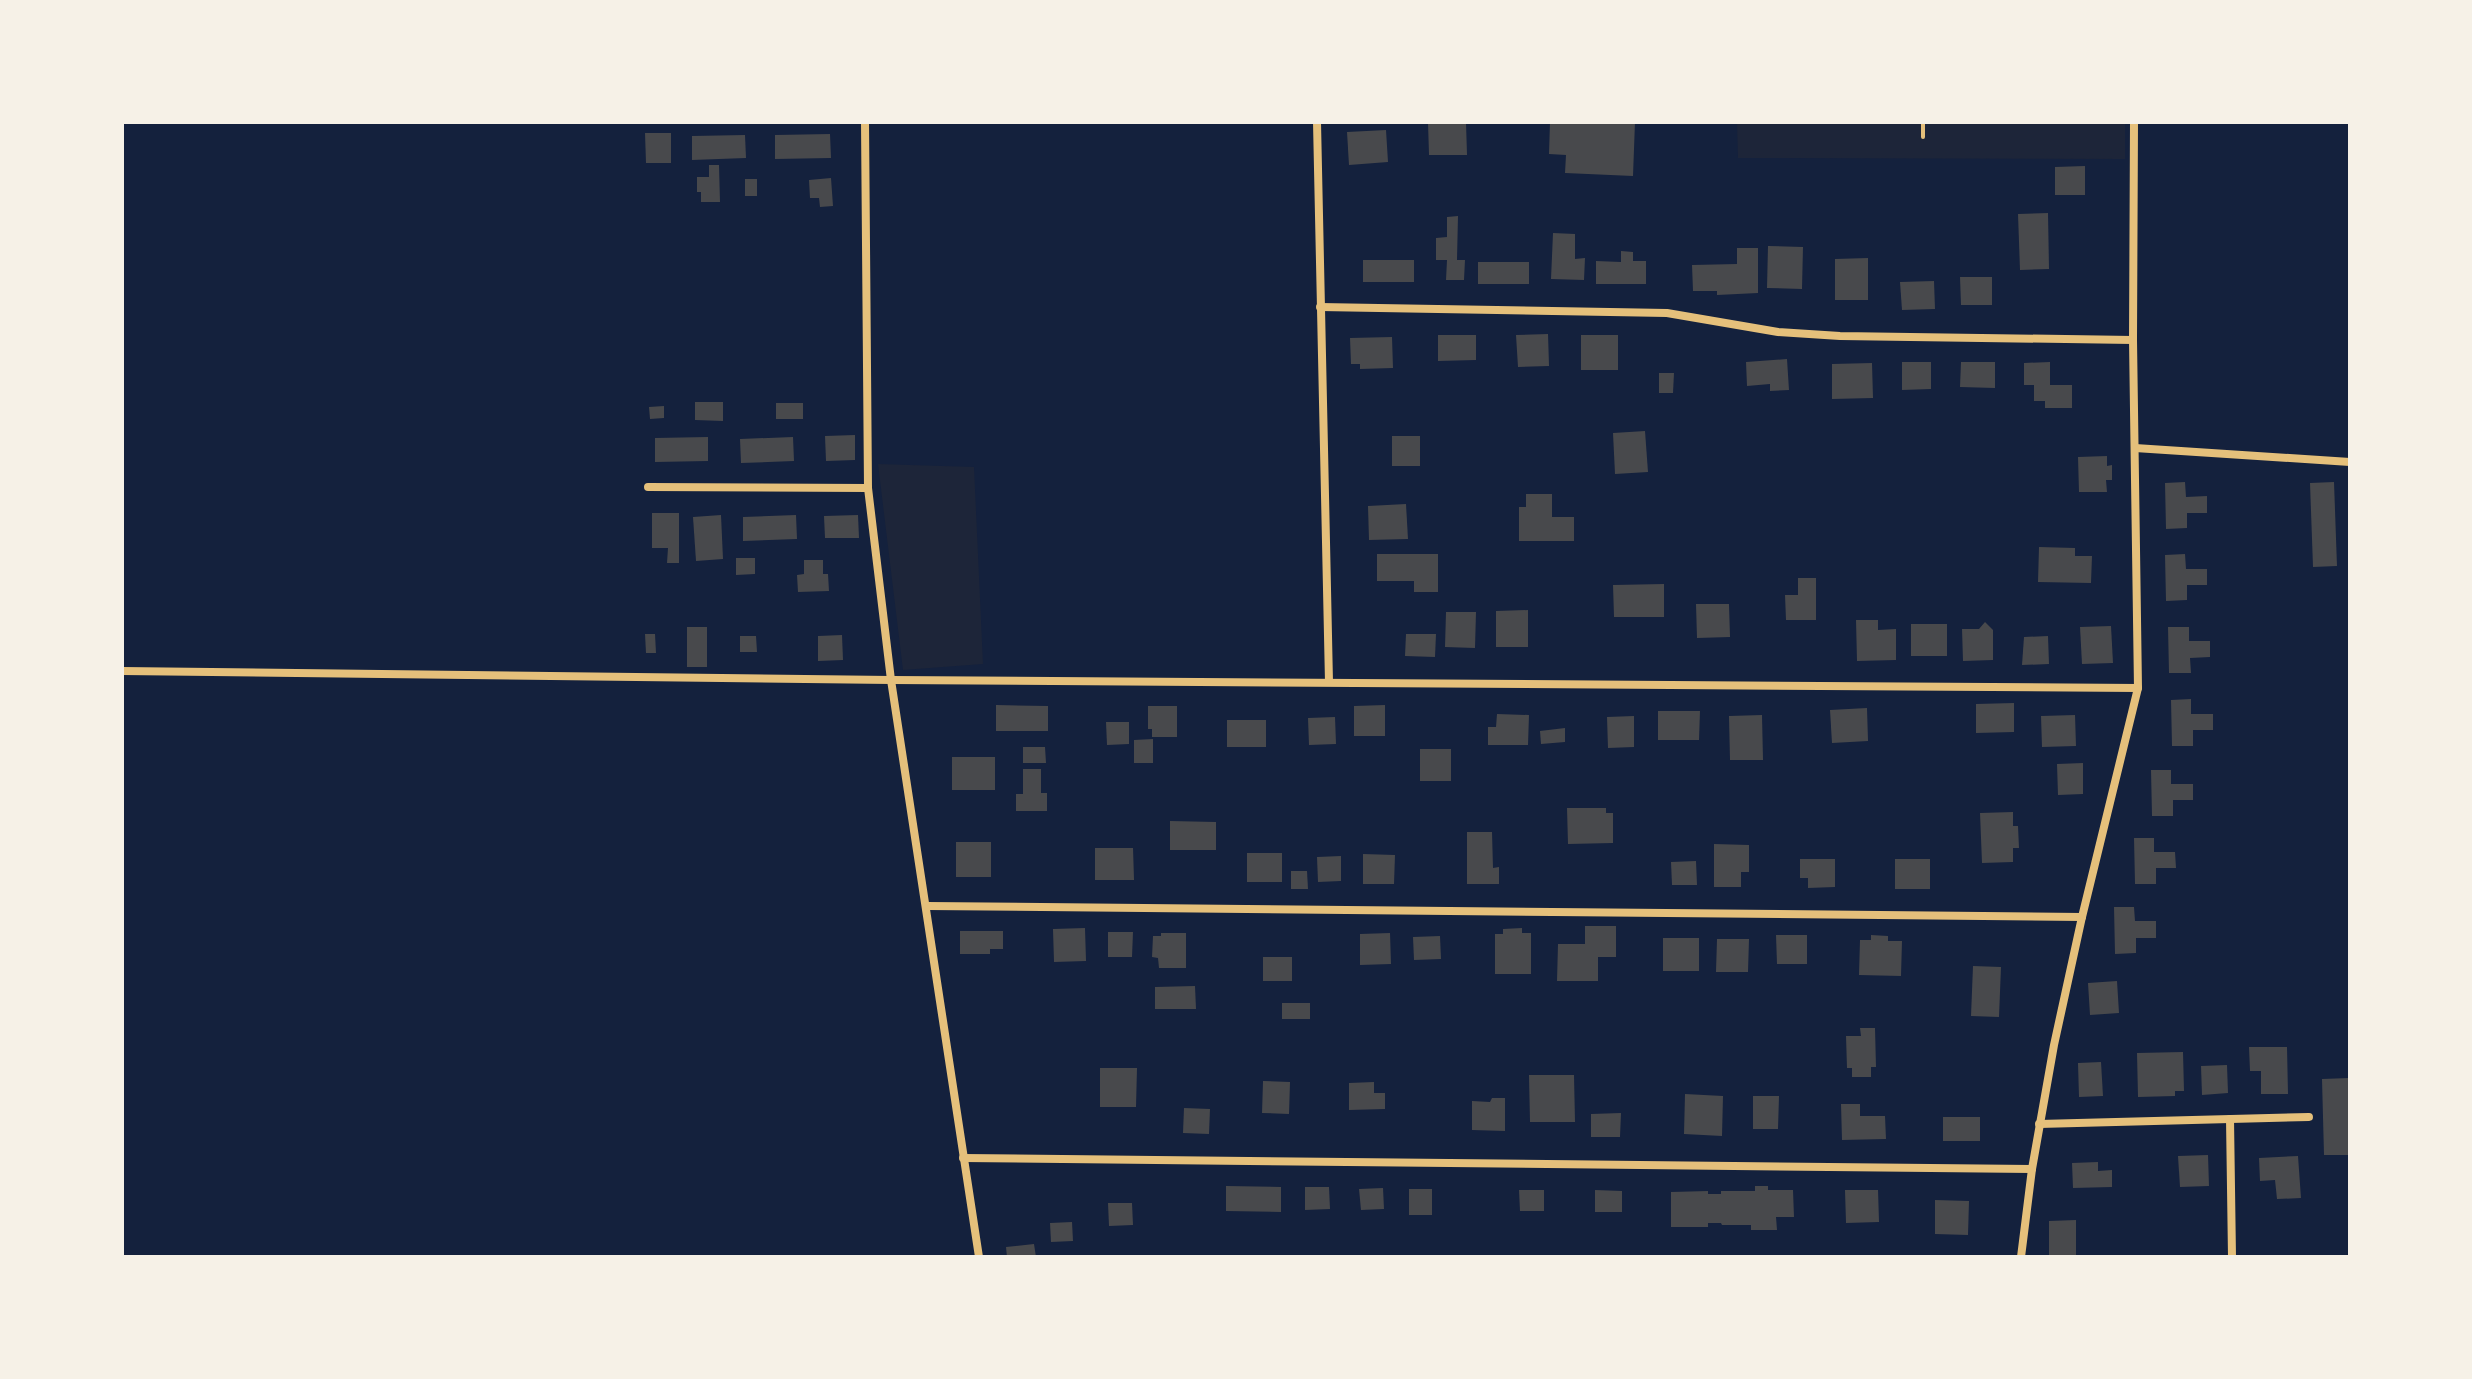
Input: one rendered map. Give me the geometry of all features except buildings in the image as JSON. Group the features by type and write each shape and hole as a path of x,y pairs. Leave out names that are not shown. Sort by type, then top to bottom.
{"street":[{"path":"865,122 868,488 891,680 979,1257"},
{"path":"1317,122 1329,682"},
{"path":"2021,1257 2039,1124 2082,917 2138,688 2133,340 2134,122"},
{"path":"1320,307 1667,313 1778,332 1840,336 2133,340"},
{"path":"2135,448 2350,462"},
{"path":"648,487 868,488"},
{"path":"122,671 891,680 2138,688"},
{"path":"927,906 2082,917"},
{"path":"2039,1124 2309,1117"},
{"path":"2230,1119 2232,1257"},
{"path":"963,1158 2032,1169"}],"path":[{"path":"1923,122 1923,137"}],"shaded area":[{"path":"1737,122 2125,122 2125,159 1738,158"},
{"path":"878,464 974,467 983,664 903,670"}]}
